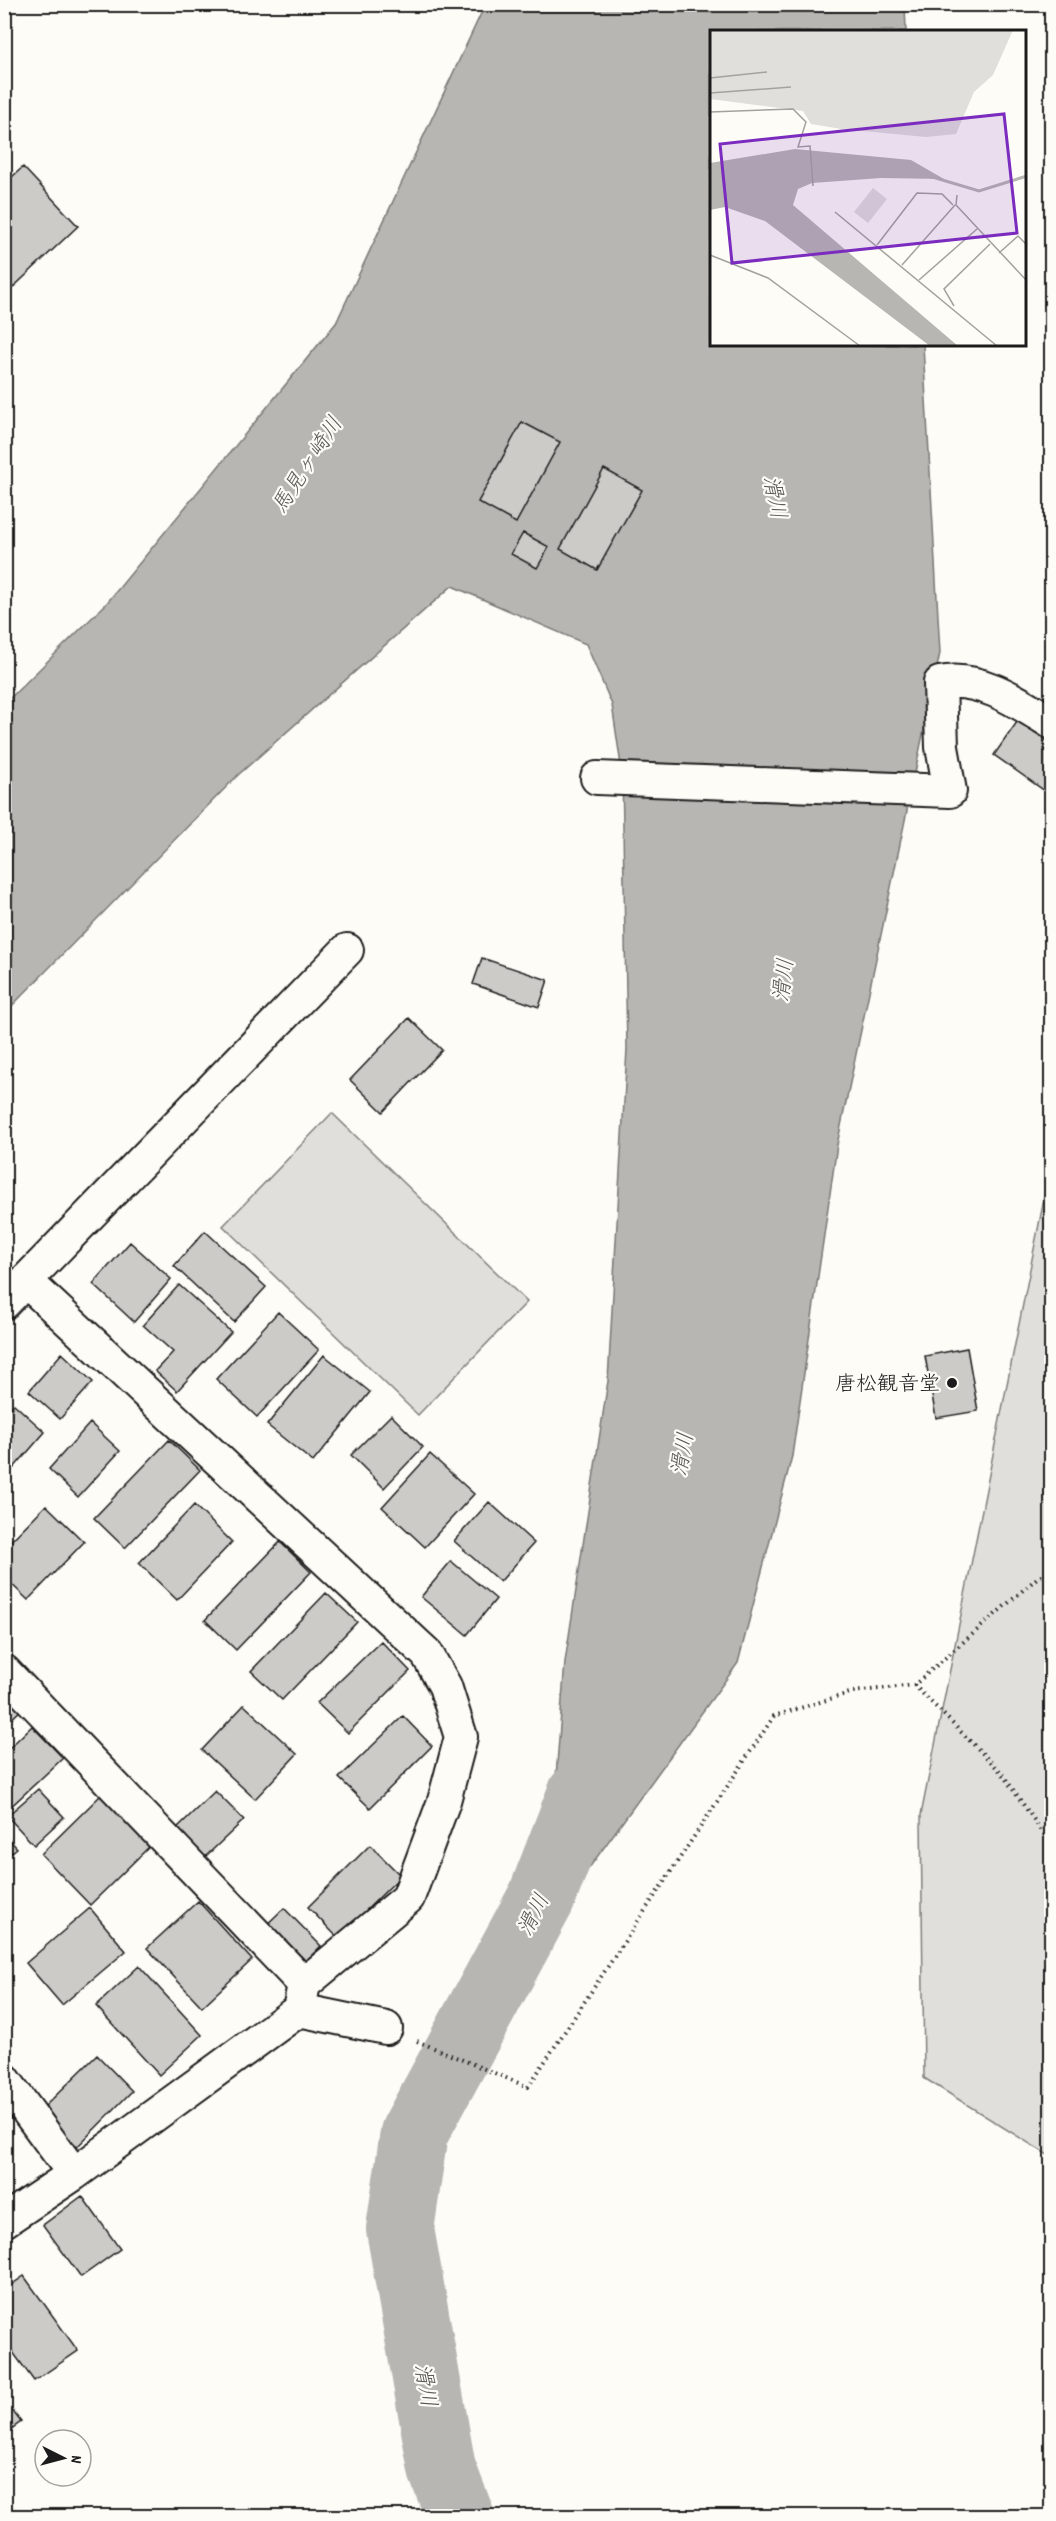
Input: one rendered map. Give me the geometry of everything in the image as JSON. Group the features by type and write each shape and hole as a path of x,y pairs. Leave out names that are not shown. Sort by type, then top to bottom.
{"street":[{"path":"597,778 950,791 942,747 940,683 964,682 989,689 1052,723"},
{"path":"4,1303 347,950"},
{"path":"4,2221 74,2174 302,1997 408,1898 444,1801 461,1737 445,1686 427,1654 26,1281"},
{"path":"4,1671 302,1997 386,2028"},
{"path":"4,2079 74,2174"}],"path":[{"path":"386,2028 528,2087 774,1716 853,1692 914,1685 1037,1578 1052,1571"},
{"path":"914,1685 1001,1772 1052,1846"}],"shaded area":[{"path":"332,1113 527,1302 418,1415 223,1226"},
{"path":"1051,1164 1051,2157 924,2078 921,1815"}],"water":[{"name":"馬見ヶ崎川","path":"485,5 905,5 906,30 710,30 710,346 923,346 940,653 837,1145 792,1456 738,1663 544,1930 565,1662 608,1381 627,1049 622,772 612,705 586,644 452,586 238,775 5,1013 5,703 106,604 336,323"}],"building":[{"path":"23,167 78,226 4,296 4,184"},
{"path":"522,422 560,442 516,523 478,502"},
{"path":"604,469 642,490 597,570 560,549"},
{"path":"523,533 549,547 537,568 511,554"},
{"path":"1024,712 1052,732 1052,796 994,755"},
{"path":"482,958 548,980 539,1007 473,984"},
{"path":"409,1018 442,1050 383,1112 350,1080"},
{"path":"205,1231 266,1287 234,1322 174,1266"},
{"path":"130,1242 171,1279 134,1322 93,1284"},
{"path":"179,1285 231,1332 177,1391 155,1371 173,1352 143,1325"},
{"path":"278,1312 319,1350 257,1417 216,1379"},
{"name":"唐松観音堂","path":"967,1348 978,1411 936,1418 925,1356"},
{"path":"62,1353 93,1382 60,1419 29,1391"},
{"path":"324,1355 370,1392 313,1462 267,1425"},
{"path":"14,1404 45,1432 12,1470 4,1463 4,1414"},
{"path":"391,1415 423,1447 384,1488 351,1455"},
{"path":"90,1423 120,1451 78,1497 49,1469"},
{"path":"169,1440 200,1470 125,1548 94,1518"},
{"path":"430,1454 474,1494 425,1547 382,1507"},
{"path":"489,1502 534,1543 500,1582 454,1541"},
{"path":"46,1505 84,1542 28,1600 4,1577 4,1548"},
{"path":"194,1505 232,1542 177,1600 139,1563"},
{"path":"280,1542 311,1572 236,1650 205,1620"},
{"path":"451,1561 496,1599 467,1635 421,1597"},
{"path":"326,1593 357,1622 282,1700 251,1671"},
{"path":"381,1641 410,1671 348,1733 317,1703"},
{"path":"4,1685 25,1706 4,1726"},
{"path":"244,1705 297,1754 255,1799 202,1750"},
{"path":"403,1716 432,1746 370,1808 339,1778"},
{"path":"32,1726 63,1758 4,1813 4,1753"},
{"path":"38,1789 64,1817 34,1845 7,1816"},
{"path":"215,1791 244,1820 205,1857 177,1828"},
{"path":"102,1794 151,1845 90,1905 41,1854"},
{"path":"4,1834 17,1848 4,1859"},
{"path":"370,1845 401,1876 338,1938 308,1907"},
{"path":"198,1901 252,1960 202,2007 147,1948"},
{"path":"90,1908 126,1951 62,2005 26,1963"},
{"path":"284,1908 321,1946 298,1969 260,1931"},
{"path":"139,1966 202,2035 159,2075 96,2006"},
{"path":"97,2055 132,2091 77,2147 40,2111"},
{"path":"82,2196 120,2249 81,2277 43,2225"},
{"path":"24,2276 78,2351 34,2381 4,2340 4,2290"},
{"path":"4,2400 21,2422 4,2434"}],"waterway":[{"name":"滑川","path":"460,2516 442,2469 400,2229 414,2133 541,1899 581,1795"}],"place":[{"name":"唐松観音堂","path":"952,1383"}]}
